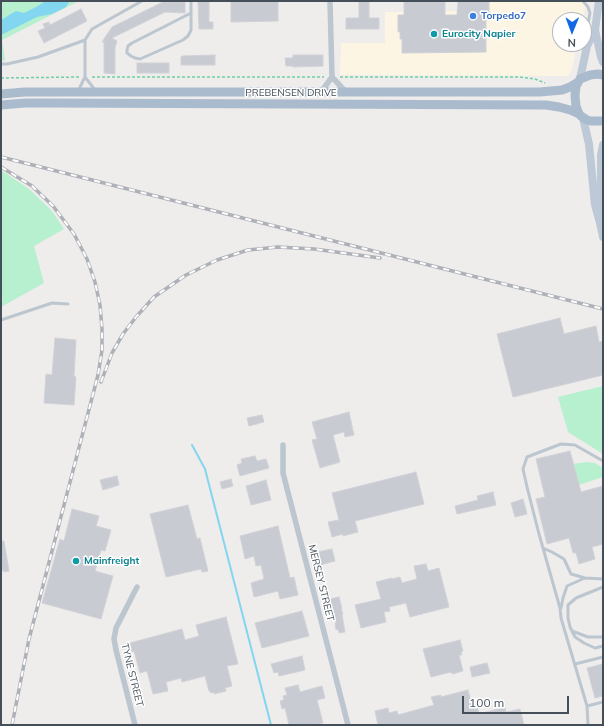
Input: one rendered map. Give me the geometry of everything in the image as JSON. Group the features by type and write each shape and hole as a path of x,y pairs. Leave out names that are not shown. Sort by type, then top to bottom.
{"main road":[{"name":"PREBENSEN DRIVE","path":"1,94 24,92 540,92 562,90 570,87 590,74 603,75"},
{"path":"579,81 575,91 575,101 577,110 581,116"},
{"name":"PREBENSEN DRIVE","path":"1,106 25,103 546,105 570,110 587,120 594,122 603,120"}],"street":[{"path":"321,92 332,77 330,1"},
{"path":"592,36 595,30 599,1"},
{"path":"595,30 603,62"},
{"path":"579,81 586,52"},
{"path":"332,77 346,92"},
{"path":"581,116 589,144 595,206 603,236"},
{"path":"600,223 601,155 603,145"},
{"name":"MERSEY STREET","path":"283,445 283,473 348,725"},
{"name":"TYNE STREET","path":"135,725 114,639 116,628 137,587"}],"lane":[{"path":"77,92 85,77 85,40 92,29 142,1"},
{"path":"191,1 191,14 191,30 184,40 140,59 135,58 128,53 128,46 132,43 191,14"},
{"path":"584,1 590,12"},
{"path":"1,64 38,57 85,40"},
{"path":"85,77 96,92"},
{"path":"1,320 52,303 68,304"},
{"path":"588,725 587,706 561,618 560,608 523,469 527,457 561,444 575,445 603,461"},
{"path":"543,548 564,559 571,574 585,578 603,578"},
{"path":"561,618 561,607 567,586 585,578"},
{"path":"603,587 576,598 568,605 568,618 570,627 575,637 595,648 603,646"},
{"path":"572,631 588,637 603,637"},
{"path":"575,664 603,657"},
{"path":"587,706 603,702"}],"path":[{"path":"1,78 520,77 535,79 548,84"}],"shaded area":[{"path":"457,1 587,1 584,12 552,12 552,52 575,52 572,69 568,76 340,75 341,43 385,43 385,12 457,11"}],"green space":[{"path":"1,1 79,1 2,40 5,60 1,61"},
{"path":"1,170 29,189 52,211 64,229 34,246 44,283 1,307"},
{"path":"603,386 603,454 568,432 558,397"},
{"path":"587,462 595,463 603,468 603,477 579,485 573,464"}],"water":[{"path":"45,1 70,1 66,7 52,14 37,17 1,35 1,20 16,11 24,13"}],"building":[{"path":"198,1 209,1 209,22 213,22 213,29 199,29"},
{"path":"231,1 278,1 278,21 231,22"},
{"path":"359,1 369,1 369,18 379,18 379,29 346,29 346,18 359,18"},
{"path":"404,1 445,1 445,15 457,15 458,1 489,2 489,17 486,17 486,52 402,53 402,39 400,39 400,31 398,32 398,15 404,15"},
{"path":"163,2 185,2 185,13 165,12 112,38 117,41 115,47 115,74 104,73 104,42 102,42 112,27"},
{"path":"81,9 87,21 44,43 38,31 45,28 43,24 49,22 50,25"},
{"path":"215,55 215,65 181,65 182,56"},
{"path":"293,55 323,55 323,66 286,66 285,58 293,58"},
{"path":"137,63 169,63 169,73 137,73"},
{"path":"560,318 564,334 596,326 599,342 603,341 603,375 513,397 497,334"},
{"path":"55,338 76,340 74,405 44,403 46,374 52,375"},
{"path":"349,412 354,435 345,437 344,432 333,435 340,462 320,468 312,440 317,439 312,422"},
{"path":"262,415 264,422 249,426 247,418"},
{"path":"570,451 581,492 603,486 603,544 592,547 595,559 579,564 576,553 573,553 569,538 547,544 536,499 545,497 536,459"},
{"path":"255,456 257,461 266,459 269,468 240,476 237,465 242,463 241,459"},
{"path":"416,472 424,504 355,521 358,532 332,537 328,522 339,520 332,493"},
{"path":"117,476 119,485 103,490 100,480"},
{"path":"231,479 233,486 222,489 220,482"},
{"path":"266,480 271,500 251,505 246,486"},
{"path":"493,492 496,505 457,514 455,506 478,500 477,496"},
{"path":"523,499 527,514 515,517 511,503"},
{"path":"188,505 197,539 200,538 208,571 202,572 201,569 166,577 150,514"},
{"name":"Mainfreight","path":"72,509 99,516 96,526 111,530 105,551 101,550 95,571 113,576 101,619 42,603 60,539 64,541"},
{"path":"278,526 290,578 294,577 298,595 280,599 278,591 254,597 251,583 264,579 261,565 256,566 254,556 245,559 240,536"},
{"path":"1,541 4,541 9,571 4,572 1,570"},
{"path":"332,549 335,561 320,565 317,552"},
{"path":"426,564 428,571 439,568 449,607 410,617 406,603 389,607 390,611 384,612 386,622 361,628 355,605 381,599 376,582 400,577 402,583 417,579 414,566"},
{"path":"339,597 345,632 339,633 338,629 336,630 336,623 330,599"},
{"path":"302,611 309,636 262,648 255,623"},
{"path":"226,617 238,664 227,666 232,686 225,688 226,691 214,694 214,692 211,693 209,691 205,676 182,682 181,678 166,682 168,691 153,694 147,671 140,673 134,651 132,652 130,643 182,629 185,640 199,636 196,625"},
{"path":"460,640 463,651 461,652 462,655 459,655 463,671 452,674 451,672 431,677 423,649"},
{"path":"302,656 305,670 279,676 278,672 274,673 271,664"},
{"path":"487,663 490,673 472,677 470,667"},
{"path":"603,664 603,696 595,698 587,668"},
{"path":"298,685 300,692 322,686 325,698 317,700 323,723 314,725 289,725 285,708 282,709 280,701 284,700 283,696 287,695 285,688"},
{"path":"468,690 472,706 477,705 479,714 505,707 506,712 520,709 524,725 378,725 375,711 388,708 389,713 397,711 398,715 434,705 431,697 441,695 441,697"}],"waterway":[{"path":"192,445 205,469 271,725"}],"railway":[{"path":"1,157 603,309"},
{"path":"1,167 32,186 53,206 74,234 87,259 95,282 100,305 102,329 102,350 98,375 29,639 12,725"},
{"path":"101,382 112,353 123,334 154,297 186,275 217,260 248,250 278,247 314,249 380,258"}],"place":[{"name":"Torpedo7","path":"473,16"},
{"name":"Eurocity Napier","path":"434,34"},
{"name":"Mainfreight","path":"76,561"}]}
